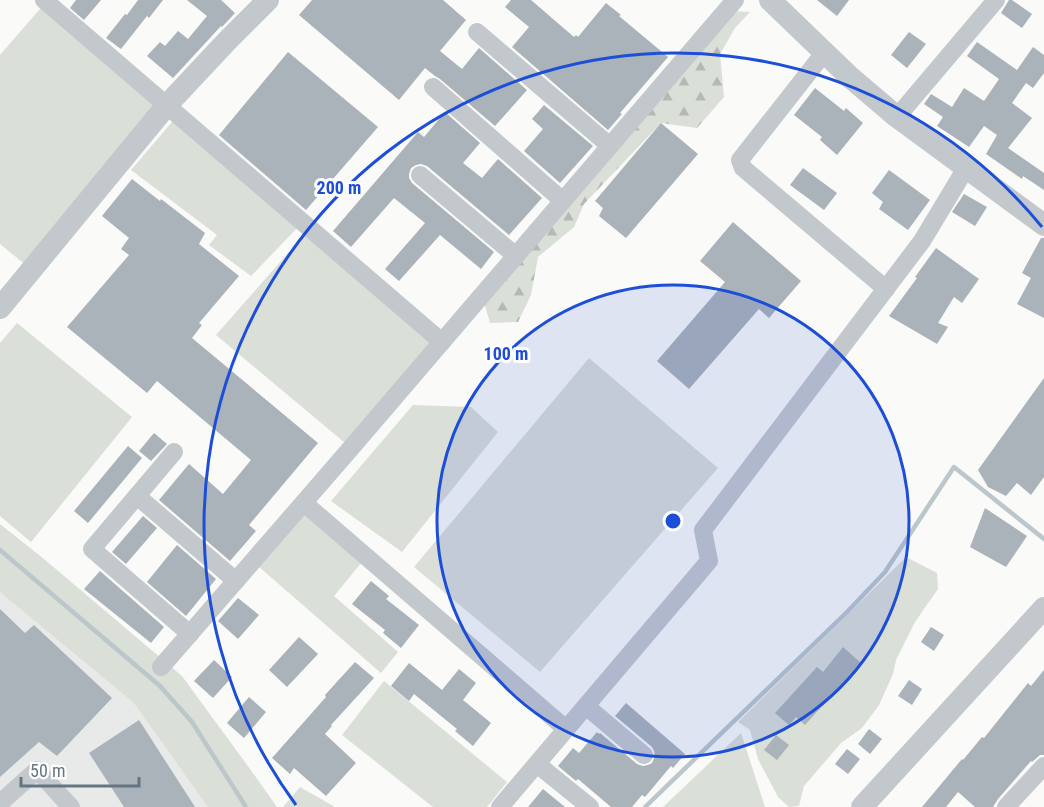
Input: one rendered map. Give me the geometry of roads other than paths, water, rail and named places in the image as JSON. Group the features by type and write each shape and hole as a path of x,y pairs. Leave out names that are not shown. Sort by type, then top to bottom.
{"street":[{"path":"44,0 442,342"},
{"path":"0,308 167,105 268,0"},
{"path":"161,667 735,0"},
{"path":"897,117 996,0"},
{"path":"776,2 849,77 897,117 1044,225"},
{"path":"477,32 610,146"},
{"path":"824,53 740,159 743,168 886,289"},
{"path":"433,87 563,201"},
{"path":"500,807 709,561 703,530 922,241 966,168"},
{"path":"420,175 516,256"},
{"path":"174,452 92,549 190,634"},
{"path":"137,496 236,581"},
{"path":"304,503 566,729"},
{"path":"862,807 1044,608"},
{"path":"586,706 644,755"},
{"path":"537,764 590,807"},
{"path":"1006,807 1044,766"},
{"path":"0,803 37,770 71,807"}],"waterway":[{"path":"645,807 847,612 885,572 954,467 1044,539"},
{"path":"0,550 160,686 192,722 246,807"}]}
